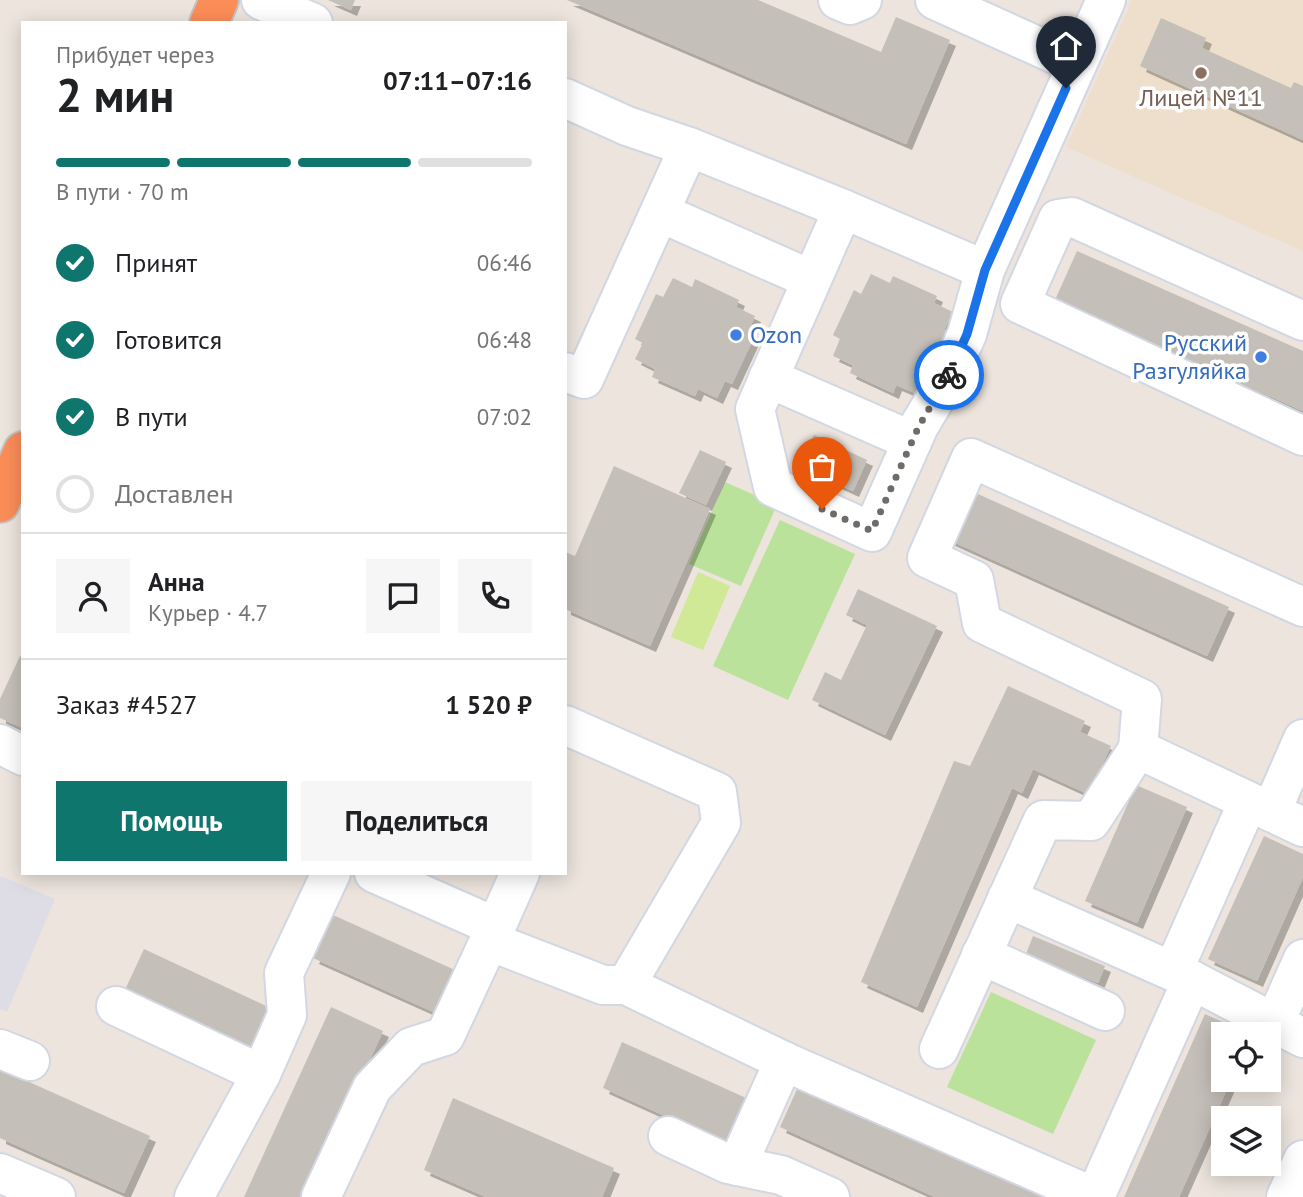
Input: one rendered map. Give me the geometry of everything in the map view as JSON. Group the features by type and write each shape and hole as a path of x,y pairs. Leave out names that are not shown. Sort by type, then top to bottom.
{"highway":[{"path":"210,21 219,0"},
{"path":"0,503 21,456"}],"street":[{"path":"261,0 308,21"},
{"path":"838,0 850,5 862,0"},
{"path":"935,0 1077,64"},
{"path":"843,209 755,409 774,487 871,531 912,441 947,379 967,334 985,270 1107,0"},
{"path":"567,99 626,126 689,147 985,270"},
{"path":"567,373 584,379 689,147"},
{"path":"661,213 810,279"},
{"path":"1303,321 1072,217 1058,219 1020,304 1303,436"},
{"path":"768,378 912,441"},
{"path":"939,1049 1043,820 1091,821 1138,749 1142,699 982,622 974,580 927,558 971,458 1303,607"},
{"path":"567,726 717,792 721,823 626,985"},
{"path":"378,875 492,934 603,985 626,985 784,1061 1094,1197 1182,975 1274,814 1303,739"},
{"path":"0,744 21,755"},
{"path":"1138,749 1274,814"},
{"path":"194,1197 261,1073 287,1015 284,973 330,875"},
{"path":"321,1197 372,1088 411,1047 445,1036 519,875"},
{"path":"1007,898 1182,975 1289,1031 1303,959"},
{"path":"981,955 1105,1011"},
{"path":"116,1006 261,1073"},
{"path":"737,1166 784,1061"},
{"path":"668,1136 737,1166 781,1175 830,1197"},
{"path":"1286,1197 1303,1160"},
{"path":"0,1173 56,1197"}],"shaded area":[{"name":"Лицей №11","path":"1132,0 1303,0 1303,251 1066,147"},
{"path":"0,876 55,899 7,1012 0,1009"}],"green space":[{"path":"725,482 777,505 741,586 689,564"},
{"path":"780,520 855,554 788,700 713,666"},
{"path":"698,572 730,586 703,650 671,637"},
{"path":"991,992 1096,1040 1053,1134 947,1087"}],"building":[{"path":"328,0 355,0 351,10"},
{"path":"567,0 758,0 881,52 896,17 950,40 906,144"},
{"path":"1161,18 1206,38 1202,48 1291,88 1294,82 1303,86 1303,140 1140,66"},
{"path":"1077,251 1303,351 1303,411 1055,300"},
{"path":"871,274 890,283 893,276 937,296 934,303 953,312 944,330 952,334 930,381 923,377 915,393 896,385 893,393 850,373 853,365 833,356 840,339 833,335 854,290 861,294"},
{"path":"673,278 692,287 695,279 739,300 736,307 755,316 747,334 754,337 732,384 725,381 717,398 698,389 695,396 652,377 655,369 635,359 643,343 635,339 656,294 663,297"},
{"path":"814,435 867,460 853,491 799,466"},
{"path":"700,450 726,462 706,505 679,493"},
{"path":"614,466 710,509 650,646 567,610 567,553 575,556"},
{"path":"969,490 1229,607 1207,656 947,539"},
{"path":"858,589 937,626 885,735 812,700 825,672 841,680 867,625 846,615"},
{"path":"21,656 21,727 0,718 0,699"},
{"path":"1008,686 1085,721 1080,732 1111,746 1088,794 1033,769 1022,793 1012,788 917,1007 861,982 954,761 970,766"},
{"path":"1136,785 1187,807 1137,923 1085,901"},
{"path":"1264,836 1303,854 1303,877 1257,981 1208,959"},
{"path":"333,915 466,975 447,1018 313,958"},
{"path":"1033,936 1105,966 1098,983 1026,954"},
{"path":"144,949 279,1012 258,1055 124,992"},
{"path":"331,1007 383,1031 307,1197 244,1197"},
{"path":"1205,1014 1223,1022 1211,1022 1211,1092 1226,1092 1219,1106 1211,1106 1211,1125 1179,1197 1124,1197"},
{"path":"622,1042 755,1102 736,1148 603,1088"},
{"path":"0,1069 150,1136 124,1193 0,1138"},
{"path":"803,1076 1051,1197 935,1197 780,1127"},
{"path":"453,1098 614,1168 602,1197 486,1197 424,1170"}],"way so far":[{"path":"822,509 872,531 919,426 949,375"}],"place":[{"name":"Лицей №11","path":"1201,73"},
{"name":"Ozon","path":"736,335"},
{"name":"Русский Разгуляйка","path":"1261,357"}],"route":[{"path":"949,375 967,334 985,270 1066,88"}]}
